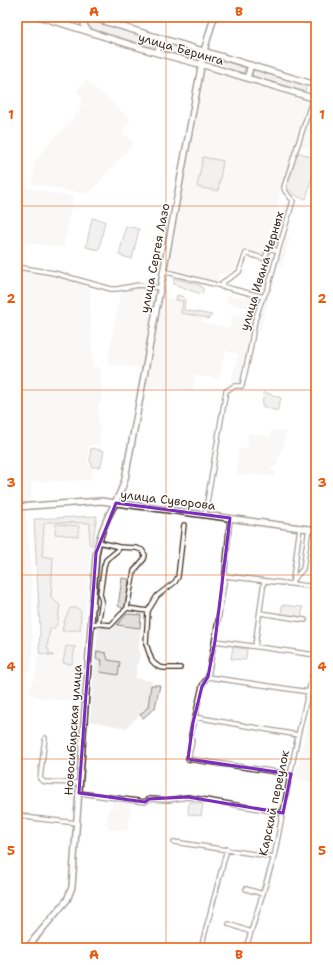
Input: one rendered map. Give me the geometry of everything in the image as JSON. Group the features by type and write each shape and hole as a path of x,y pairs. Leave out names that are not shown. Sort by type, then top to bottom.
{"street":[{"name":"улица Беринга","path":"41,17 157,53 315,98"},
{"name":"улица Беринга","path":"90,17 316,85"},
{"path":"88,31 84,25 84,22 90,17"},
{"name":"улица Сергея Лазо","path":"116,503 125,479 204,51 214,17"},
{"path":"157,53 162,38"},
{"path":"247,78 251,65"},
{"name":"улица Ивана Черных","path":"205,514 226,391 234,386 242,386 255,320 261,302 268,288 293,201 285,191 284,187 315,98"},
{"path":"222,287 223,282 240,272 246,253 265,259 268,248 278,251"},
{"path":"17,267 54,273 111,289 139,285 160,288"},
{"path":"163,272 264,297"},
{"name":"улица Суворова","path":"17,507 101,501 316,530"},
{"name":"Новосибирская улица","path":"28,948 67,900 71,892 73,882 96,555 98,542 107,519 116,503"},
{"path":"230,518 225,576 215,641 208,677 202,686 193,723 191,735 192,742 188,759 291,774"},
{"path":"180,668 159,667 152,661 146,644 148,611 157,596 175,582 178,577 184,525"},
{"path":"292,582 300,527"},
{"path":"292,582 303,569 309,528"},
{"path":"91,623 111,625 127,608 134,571 144,559 145,555 142,550 136,548 119,547 98,542"},
{"path":"98,624 102,601 100,594 104,566 106,560 118,550 119,547"},
{"path":"225,576 264,581 292,582 316,587"},
{"path":"255,646 264,581"},
{"path":"127,608 148,611"},
{"path":"260,614 305,620"},
{"path":"215,641 316,655"},
{"name":"Карский переулок","path":"246,948 274,857 298,735 316,661"},
{"path":"208,677 316,694"},
{"path":"195,717 298,735"},
{"path":"45,738 40,779 45,782 80,783"},
{"path":"79,793 145,802 149,799 168,800 188,797 283,814"},
{"path":"17,815 77,824"},
{"path":"174,842 274,857"},
{"path":"201,948 227,849"},
{"path":"246,889 263,894"},
{"path":"229,924 251,932"},
{"path":"17,942 20,948"},
{"path":"161,947 173,948"}],"highlighted area":[{"path":"116,503 230,518 215,641 208,677 202,686 193,723 188,759 291,774 283,813 188,797 149,799 145,802 79,793 96,553"}],"shaded area":[{"path":"90,19 154,39 154,46 151,47 88,28 86,25 87,21"},
{"path":"167,43 194,51 191,59 164,51 162,48 163,44"},
{"path":"213,57 243,66 245,71 242,73 211,65"},
{"path":"209,69 316,103 315,150 299,146 285,187 281,190 262,256 241,251 236,268 226,275 219,273 217,286 165,274 177,218 188,146 204,74"},
{"path":"255,70 304,85 306,90 302,91 254,77 252,73"},
{"path":"86,80 131,120 121,132 134,143 88,194 32,184 35,160 80,110 82,97 76,91"},
{"path":"298,152 309,156 316,163 306,199 298,197 286,187"},
{"path":"203,157 223,161 218,191 197,187"},
{"path":"24,187 73,197 63,248 17,241 17,225"},
{"path":"286,201 294,205 285,234 290,237 282,266 278,266 260,332 255,330 243,384 231,382 238,354 226,351 226,348 219,379 195,375 192,393 186,390 162,386 154,388 145,386 162,297 184,301 181,313 203,317 202,322 230,328 232,314 246,316 248,308 226,303 228,296 245,297 248,295 256,297"},
{"path":"92,218 105,221 99,250 86,247"},
{"path":"126,226 139,229 132,259 119,255"},
{"path":"17,268 54,274 90,284 93,367 101,367 101,403 98,404 98,423 100,423 99,446 92,444 88,447 88,466 92,466 92,480 31,482 31,503 17,504"},
{"path":"174,278 200,285 204,290 201,294 174,284"},
{"path":"139,286 155,290 156,295 142,368 107,364 121,289"},
{"path":"177,295 184,297 184,310 212,315 208,319 181,313 183,301 176,300"},
{"path":"264,392 281,398 277,411 262,406"},
{"path":"272,430 287,431 276,468 271,467 271,470 275,471 275,477 236,474 239,449 247,449 249,442 247,442 248,433 270,436"},
{"path":"91,448 104,451 101,466 99,467 92,467 92,463 90,462"},
{"path":"17,509 25,509 30,551 33,651 30,672 24,672 17,699"},
{"path":"97,516 90,555 79,702 43,698 28,694 35,675 39,653 40,629 34,519"},
{"path":"97,516 92,545 89,544 90,523 47,522 44,524 42,556 53,558 51,598 60,605 57,625 53,629 50,629 47,648 49,649 49,654 53,654 53,656 39,653 40,629 34,519"},
{"path":"56,524 79,526 78,536 55,534"},
{"path":"122,578 129,579 124,609 118,606"},
{"path":"282,605 303,607 301,618 281,615"},
{"path":"70,608 77,608 81,611 80,630 62,631 64,622"},
{"path":"127,613 142,614 138,652 140,652 135,678 152,681 148,707 126,728 90,721 98,626 113,627"},
{"path":"127,614 141,615 140,628 117,625"},
{"path":"66,646 75,647 72,664 63,663"},
{"path":"233,647 247,649 246,660 231,659"},
{"path":"97,651 106,653 108,660 120,662 118,675 100,672 102,660 96,659"},
{"path":"151,685 160,685 155,708 143,718 140,715 148,707"},
{"path":"314,698 316,699 316,786 312,783 295,778"},
{"path":"113,801 131,804 127,831 108,829 108,825 106,824 109,808 112,809"},
{"path":"189,802 203,804 201,816 188,814"}]}
